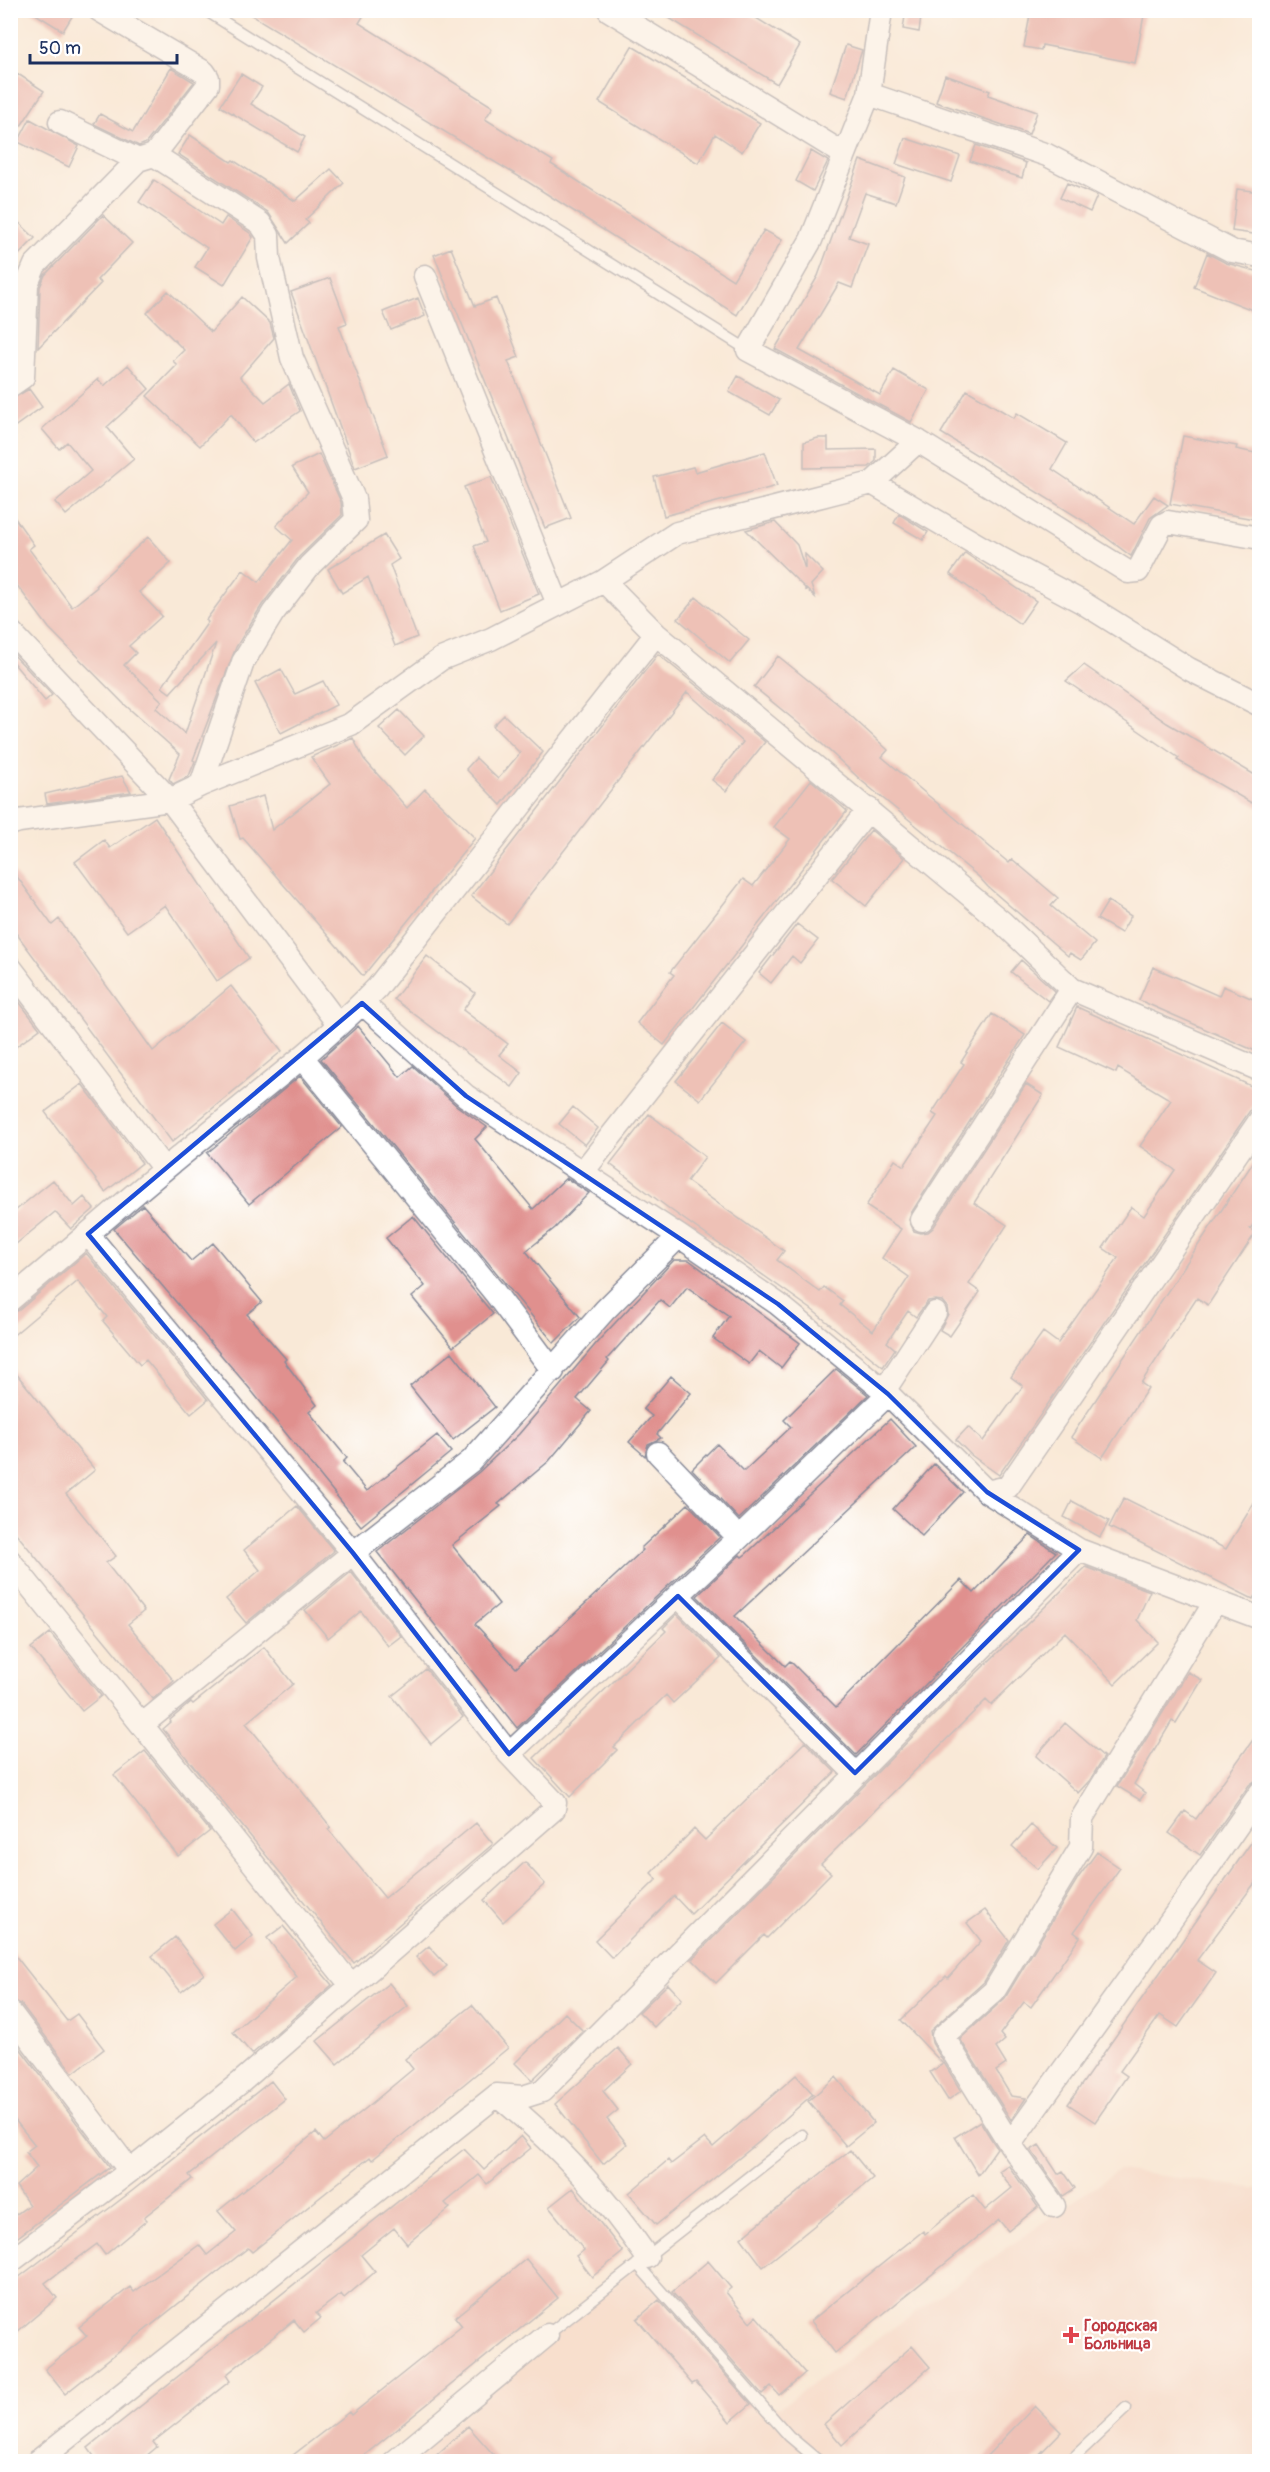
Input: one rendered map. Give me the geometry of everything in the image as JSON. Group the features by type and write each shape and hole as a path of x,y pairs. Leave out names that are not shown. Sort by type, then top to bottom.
{"street":[{"path":"10,386 23,377 27,284 35,265 146,158 208,85 208,78 204,72 99,10"},
{"path":"609,10 844,154"},
{"path":"881,10 869,94 812,240 748,350 918,441 1128,572 1138,571 1162,525 1168,522 1260,538"},
{"path":"869,94 1047,155 1232,251 1260,256"},
{"path":"60,122 146,158 260,223 268,235 269,258 292,358 354,499 356,520 310,565 273,614 243,662 201,785"},
{"path":"425,276 558,604"},
{"path":"10,824 170,800 201,785 351,724 441,659 491,639 604,581 677,532 878,478 918,441"},
{"path":"878,478 998,557 1080,601 1189,669 1260,705"},
{"path":"604,581 656,634 1002,922 1072,989 1260,1070"},
{"path":"10,631 170,800 338,1024"},
{"path":"10,1300 164,1169 302,1057 377,988 656,634"},
{"path":"582,1173 869,810"},
{"path":"10,966 164,1169"},
{"path":"922,1221 1072,989"},
{"path":"362,1003 466,1096 778,1304 886,1392 987,1492 1079,1550 1260,1618"},
{"path":"302,1057 495,1293 553,1371"},
{"path":"987,1492 1008,1487 1260,1120"},
{"path":"10,2262 130,2171 241,2082 554,1809 555,1803 509,1754 353,1553 88,1234"},
{"path":"143,1724 353,1553 471,1461 605,1310 679,1236"},
{"path":"509,1754 740,1538 886,1392 935,1313"},
{"path":"658,1453 740,1538"},
{"path":"38,2462 497,2095 523,2097 542,2091 855,1773 1079,1550"},
{"path":"10,1561 351,1985"},
{"path":"678,1596 855,1773"},
{"path":"1054,2206 1010,2144 943,2036 994,1991 1081,1847 1082,1818 1215,1602"},
{"path":"1010,2144 1260,1793"},
{"path":"10,2012 130,2171"},
{"path":"497,2095 521,2114 584,2179 635,2239 642,2261"},
{"path":"394,2462 547,2335"}],"lane":[{"path":"206,10 748,350"},
{"path":"547,2335 802,2135"},
{"path":"642,2261 789,2436 820,2462"},
{"path":"1070,2462 1126,2408"}],"highlighted area":[{"path":"362,1003 466,1096 778,1304 888,1394 987,1492 1079,1550 855,1773 678,1596 509,1754 353,1553 88,1234"}],"shaded area":[{"name":"Городская Больница","path":"1118,2170 1259,2189 1259,2461 407,2462 640,2263 764,2407 780,2407"}],"building":[{"path":"29,10 76,10 63,31"},
{"path":"243,10 367,10 359,23 493,107 485,119 553,161 551,164 733,280 764,230 782,240 737,315 528,182"},
{"path":"656,10 743,10 800,45 777,84"},
{"path":"906,10 922,10 919,32 903,29"},
{"path":"1031,10 1145,10 1135,63 1042,45 1041,50 1024,47"},
{"path":"846,45 862,50 847,98 830,92"},
{"path":"632,46 760,123 742,152 715,134 698,163 599,102"},
{"path":"171,68 194,82 146,143 139,146 94,124 100,114 133,132"},
{"path":"18,74 44,91 21,126 10,119 10,85"},
{"path":"241,74 262,87 251,104 305,137 297,152 220,106"},
{"path":"945,75 990,91 988,95 1037,112 1029,134 936,102"},
{"path":"30,119 79,146 69,167 18,142"},
{"path":"190,135 295,201 331,169 344,183 305,220 309,223 288,243 268,212 178,154"},
{"path":"905,138 960,156 951,182 896,164"},
{"path":"976,145 1026,163 1022,178 970,161"},
{"path":"811,151 828,161 813,191 796,181"},
{"path":"860,160 905,177 896,203 865,193 849,237 868,244 852,288 839,283 799,350 880,395 894,370 929,390 911,422 775,349 818,276"},
{"path":"154,180 221,225 226,217 253,237 224,285 195,267 207,248 139,202"},
{"path":"1067,183 1097,196 1090,212 1060,198"},
{"path":"1237,189 1260,192 1260,235 1232,231"},
{"path":"10,214 35,238 10,264"},
{"path":"103,215 132,243 97,280 101,283 38,348 40,287 45,275"},
{"path":"451,248 475,306 496,298 519,357 508,361 571,518 545,528 434,255"},
{"path":"1207,253 1226,263 1260,272 1260,313 1194,287"},
{"path":"330,278 347,323 339,326 388,455 355,468 291,292"},
{"path":"168,291 211,332 242,297 270,323 274,338 240,377 265,402 289,384 300,411 253,443 231,414 200,446 147,396 177,365 173,361 184,350 147,313"},
{"path":"418,298 425,316 391,330 383,312"},
{"path":"128,365 149,389 107,427 134,459 66,515 55,502 91,471 67,442 59,449 42,429 98,379 104,386"},
{"path":"738,376 779,400 770,415 729,392"},
{"path":"29,389 42,407 10,430 10,400"},
{"path":"967,390 1014,418 1017,413 1067,443 1052,469 1134,524 1154,496 1168,505 1150,518 1131,556 1084,521 941,433"},
{"path":"1183,436 1237,446 1236,449 1260,454 1260,520 1170,504"},
{"path":"828,438 828,450 876,449 876,461 869,467 804,468 804,442"},
{"path":"765,452 777,486 664,516 654,477 693,467 695,472"},
{"path":"319,454 341,502 342,515 299,557 262,605 236,647 189,776 173,784 169,779 180,754 124,704 49,628 10,576 10,511 34,545 29,549 72,607 97,587 96,585 148,537 171,563 139,592 162,616 129,646 136,653 124,665 162,701 156,708 185,734 216,643 170,693 162,687 208,622 206,620 243,570 259,582 292,540 276,526 308,492 292,467"},
{"path":"491,477 539,594 500,610 474,546 486,542 464,487"},
{"path":"899,514 928,532 923,540 894,523"},
{"path":"775,522 797,545 805,569 805,554 823,572 811,585 815,597 806,589 805,591 805,588 746,530"},
{"path":"384,535 399,559 390,565 417,637 395,646 368,577 342,593 328,569"},
{"path":"965,553 1036,601 1020,624 950,574"},
{"path":"696,597 749,640 730,663 678,619"},
{"path":"10,651 52,695 45,701 10,659"},
{"path":"658,654 765,742 726,791 712,780 743,742 687,692 507,924 471,896"},
{"path":"778,656 839,705 888,750 882,757 1009,863 1012,859 1058,898 1051,906 1095,943 1081,960 1070,953 1068,956 979,877 863,782 809,732 754,687"},
{"path":"1084,665 1167,723 1260,778 1260,808 1177,760 1179,758 1066,681"},
{"path":"281,669 295,694 323,681 336,705 281,733 255,683"},
{"path":"399,710 424,736 405,755 379,728"},
{"path":"504,715 543,752 501,805 466,769 476,758 498,779 520,753 493,726"},
{"path":"353,738 364,759 407,808 425,789 475,838 363,976 243,838 240,839 230,806 263,796 272,830 330,784 311,757"},
{"path":"122,776 131,792 47,804 45,794"},
{"path":"811,780 847,811 664,1045 637,1023 674,975 670,972 743,879 753,886 790,839 774,827"},
{"path":"155,817 249,958 217,981 165,905 127,932 75,862 104,840 110,848"},
{"path":"871,830 904,858 866,906 832,879"},
{"path":"10,867 52,925 59,919 153,1051 231,986 282,1051 172,1142 10,925"},
{"path":"1108,901 1131,916 1121,933 1097,919"},
{"path":"797,924 818,940 800,963 792,956 771,983 759,973"},
{"path":"427,956 475,993 463,1010 508,1044 499,1055 522,1073 512,1087 394,999"},
{"path":"1021,960 1055,991 1048,1001 1011,972"},
{"path":"1153,967 1219,996 1223,986 1260,1002 1260,1053 1139,1000"},
{"path":"10,990 40,1029 10,1051"},
{"path":"1077,1007 1260,1090 1260,1096 999,1475 971,1455 956,1440 968,1427 983,1441 1023,1386 1011,1377 1043,1332 1058,1343 1118,1258 1103,1248 1131,1207 1144,1216 1175,1170 1140,1146 1171,1100 1118,1068 1116,1073 1059,1047"},
{"path":"992,1014 1025,1035 911,1213 909,1220 914,1231 928,1232 933,1228 1026,1084 1043,1095 974,1203 1007,1225 969,1284 980,1292 950,1336 940,1330 948,1314 947,1307 942,1301 928,1301 916,1317 908,1311 887,1342 895,1349 883,1367 811,1309 610,1164 649,1114 705,1157 687,1181 784,1251 777,1260 820,1292 824,1287 843,1301 840,1305 873,1331 909,1277 882,1258 901,1229 866,1206 895,1160 904,1166 937,1116 932,1113 964,1064 961,1062"},
{"path":"722,1023 746,1042 700,1100 676,1081"},
{"path":"358,1026 400,1077 413,1066 457,1106 487,1127 475,1139 533,1209 566,1178 589,1193 555,1228 526,1251 580,1317 554,1343 321,1059"},
{"path":"300,1076 342,1127 249,1204 207,1153"},
{"path":"82,1084 142,1163 105,1192 45,1112"},
{"path":"573,1107 598,1128 585,1145 559,1124"},
{"path":"1260,1152 1260,1215 1250,1229 1256,1232 1208,1305 1197,1298 1141,1383 1148,1388 1102,1458 1071,1437"},
{"path":"53,1180 74,1206 84,1197 94,1209 71,1229 55,1212 10,1249 10,1215"},
{"path":"143,1205 191,1261 213,1243 262,1302 247,1314 286,1359 284,1361 317,1405 309,1412 347,1458 343,1462 367,1491 437,1435 451,1452 361,1526 250,1389 114,1229"},
{"path":"413,1216 493,1314 453,1347 412,1297 425,1286 386,1238"},
{"path":"86,1253 208,1400 191,1414 146,1360 140,1365 103,1321 107,1317 78,1281 10,1338 10,1314 19,1310"},
{"path":"674,1260 689,1260 800,1343 781,1368 759,1351 749,1364 713,1338 729,1316 687,1287 670,1308 660,1300 607,1359 609,1361 577,1399 591,1411 549,1461 498,1504 501,1506 452,1545 499,1604 475,1624 516,1668 643,1550 641,1548 688,1504 720,1537 517,1728 377,1552 479,1472 519,1434 600,1339"},
{"path":"452,1352 495,1407 453,1440 410,1386"},
{"path":"10,1366 95,1470 66,1494 116,1556 106,1563 144,1611 128,1624 174,1681 153,1699 10,1526"},
{"path":"836,1369 868,1395 739,1519 692,1469 717,1444 744,1471 791,1427 784,1420"},
{"path":"671,1376 691,1393 657,1434 661,1438 648,1444 645,1456 629,1442 652,1416 643,1409"},
{"path":"890,1419 916,1447 735,1616 785,1666 790,1661 836,1707 961,1580 974,1593 1030,1535 1056,1552 856,1755 697,1596 740,1555 742,1557 746,1554"},
{"path":"934,1464 963,1492 922,1536 893,1509"},
{"path":"1260,1493 1260,1587 1253,1599 1109,1527 1124,1498 1226,1549"},
{"path":"1072,1501 1109,1521 1100,1537 1064,1517"},
{"path":"297,1506 334,1551 246,1623 226,1599 260,1570 244,1550"},
{"path":"1086,1567 1150,1591 1137,1620 1158,1642 1115,1684 1065,1632 991,1705 986,1700 821,1864 831,1873 767,1938 764,1935 716,1983 692,1959 954,1695"},
{"path":"351,1572 401,1636 388,1646 361,1611 328,1638 305,1610"},
{"path":"677,1614 721,1658 673,1703 666,1695 614,1747 617,1750 570,1797 534,1758 666,1631 663,1628"},
{"path":"50,1633 101,1696 82,1711 31,1648"},
{"path":"264,1647 293,1684 246,1723 331,1827 328,1829 385,1898 476,1823 493,1844 354,1963 163,1729 191,1702 193,1704"},
{"path":"426,1669 463,1717 431,1744 392,1696"},
{"path":"1188,1672 1202,1680 1176,1723 1172,1721 1134,1784 1145,1793 1140,1800 1117,1786"},
{"path":"1065,1723 1104,1757 1090,1780 1078,1793 1036,1756"},
{"path":"1260,1730 1260,1777 1249,1785 1200,1855 1169,1833 1185,1811 1196,1819"},
{"path":"805,1742 835,1772 691,1914 674,1896 612,1958 595,1940 657,1879 651,1873 694,1829 705,1840"},
{"path":"145,1751 210,1831 178,1856 114,1775"},
{"path":"1031,1825 1057,1848 1038,1869 1012,1846"},
{"path":"1260,1830 1260,1876 1197,1960 1216,1973 1178,2027 1160,2015 1120,2071 1127,2076 1095,2122 1068,2104"},
{"path":"1097,1852 1120,1868 1074,1932 1080,1937 1031,2007 1024,2002 1000,2034 1005,2040 996,2048 1006,2064 996,2071 1011,2096 1026,2098 1011,2120 960,2039 1005,1998 1078,1878"},
{"path":"525,1862 545,1884 503,1922 484,1900"},
{"path":"232,1909 253,1936 235,1951 213,1924"},
{"path":"985,1910 1009,1940 984,1982 930,2031 932,2043 961,2091 948,2100 930,2072 943,2064 901,2020 946,1976 948,1978 981,1941 967,1923"},
{"path":"283,1926 332,1985 252,2054 233,2032 297,1977 267,1938"},
{"path":"175,1937 204,1974 181,1992 152,1956"},
{"path":"429,1946 447,1966 434,1977 416,1957"},
{"path":"10,1949 67,2021 77,2014 104,2049 73,2073 21,2004 10,1999"},
{"path":"389,1983 408,2006 337,2064 317,2041"},
{"path":"668,1984 682,1999 654,2027 639,2012"},
{"path":"472,2005 508,2048 372,2160 370,2157 252,2252 248,2248 65,2394 45,2369 87,2336 79,2327 130,2287 134,2292 199,2245 207,2255 236,2232 218,2211 316,2132 324,2142 365,2109 413,2069 405,2059"},
{"path":"565,2013 583,2031 532,2080 515,2063"},
{"path":"10,2035 110,2167 10,2243 10,2219 29,2205 16,2186 37,2167 26,2152 35,2145 10,2114"},
{"path":"618,2048 632,2064 603,2091 618,2110 607,2119 627,2144 603,2164 555,2104"},
{"path":"796,2075 813,2094 759,2142 656,2225 629,2193 668,2160 671,2164 705,2138 713,2147"},
{"path":"836,2077 874,2123 846,2146 808,2101"},
{"path":"271,2081 285,2099 189,2175 192,2179 144,2217 147,2220 105,2255 97,2244 45,2283 57,2298 10,2338 10,2284"},
{"path":"980,2121 997,2148 978,2175 955,2137"},
{"path":"521,2136 531,2148 487,2184 479,2175 445,2203 450,2208 407,2244 394,2228 361,2255 375,2272 344,2298 341,2294 316,2313 321,2318 304,2332 294,2320 226,2375 230,2381 153,2442 157,2447 139,2462 98,2462 88,2448 464,2149 484,2170"},
{"path":"1039,2145 1058,2174 1063,2171 1075,2188 1063,2196 1031,2150"},
{"path":"850,2150 873,2178 763,2267 741,2238"},
{"path":"1008,2165 1038,2207 1008,2231 999,2220 835,2353 811,2321 923,2231 925,2234 973,2195 985,2210 1012,2188 999,2171"},
{"path":"573,2188 623,2252 592,2277 576,2256 584,2250 549,2207"},
{"path":"526,2259 558,2298 356,2462 284,2462 349,2412 351,2415 462,2326 455,2317"},
{"path":"708,2261 731,2288 726,2292 750,2322 756,2316 805,2373 779,2395 771,2386 762,2394 672,2292"},
{"path":"659,2300 751,2404 730,2422 696,2382 692,2384 637,2319"},
{"path":"912,2346 930,2367 842,2445 824,2424"},
{"path":"1035,2406 1061,2432 1032,2462 981,2462"},
{"path":"468,2426 500,2462 429,2462"}],"place":[{"name":"Городская Больница","path":"1071,2335"}]}
